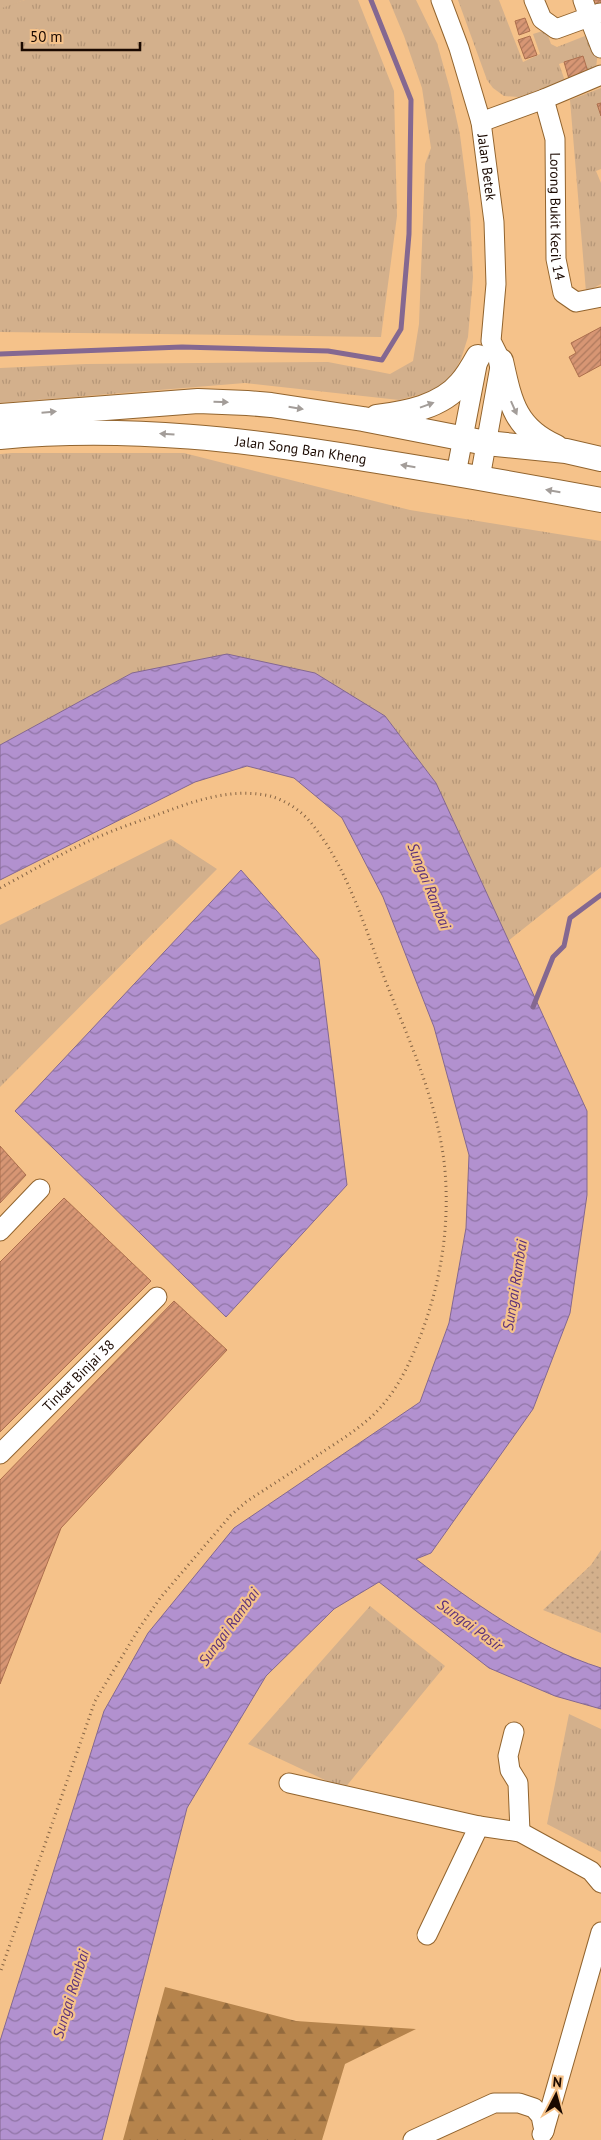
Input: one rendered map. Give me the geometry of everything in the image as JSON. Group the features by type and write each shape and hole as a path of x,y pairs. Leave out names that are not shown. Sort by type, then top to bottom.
{"main road":[{"path":"363,419 396,414 445,398 490,353 520,421 542,441 566,451"},
{"path":"0,416 198,401 271,404 363,419 486,443 566,451 601,459"},
{"name":"Jalan Song Ban Kheng","path":"0,437 33,434 142,433 216,438 282,446 456,474 601,500"}],"street":[{"name":"Jalan Betek","path":"441,0 460,48 481,122 494,222 496,284 490,353 486,443 480,478"},
{"path":"534,0 542,19 556,29 591,10 601,48"},
{"path":"481,122 544,99 601,75"},
{"name":"Lorong Bukit Kecil 14","path":"544,99 555,139 556,259 563,293 576,302 601,297"},
{"name":"Jalan Betek","path":"456,474 462,438 490,353"},
{"path":"0,1231 40,1189"},
{"name":"Tinkat Binjai 38","path":"0,1454 158,1297"},
{"path":"514,1732 508,1756 510,1770 518,1783 520,1832"},
{"path":"289,1783 479,1826 520,1832 591,1871 601,1884"},
{"path":"427,1935 479,1826"},
{"path":"542,2135 601,1932"},
{"path":"414,2140 494,2103 519,2103 534,2108 541,2116 542,2135"}],"path":[{"path":"0,888 89,841 187,803 219,795 244,793 272,796 295,808 310,820 322,837 340,869 365,928 427,1088 443,1148 446,1188 443,1256 438,1286 414,1353 401,1378 379,1409 348,1435 246,1502 231,1515 161,1597 140,1627 95,1701 0,1973"}],"green space":[{"path":"0,0 25,0 2,8 0,7"},
{"path":"25,0 358,0 394,91 397,216 381,337 0,332 0,7"},
{"path":"389,0 416,0 437,43 460,135 470,212 473,277 468,337 461,359 451,378 433,391 399,400 245,383 0,403 0,368 86,364 328,362 390,374 413,361 419,324 425,164 431,148 422,88"},
{"path":"458,0 499,0 523,62 540,54 533,34 546,30 551,44 557,47 590,34 598,50 596,68 588,72 582,56 559,64 565,81 519,97 504,96 493,88 487,80"},
{"path":"601,88 601,103 597,105 601,116 601,169 596,171 601,183 601,284 586,292 570,100"},
{"path":"184,453 410,510 601,541 601,867 508,941 436,783 385,716 0,745 0,454"},
{"path":"171,839 217,869 0,1087 0,925"},
{"path":"601,1550 601,1633 543,1610 591,1565"},
{"path":"370,1606 445,1666 344,1789 248,1744"},
{"path":"569,1714 601,1729 601,1852 547,1824"},
{"path":"165,1987 296,2021 416,2029 345,2064 322,2140 123,2140"}],"water":[{"path":"227,654 315,673 385,716 436,783 587,1111 587,1195 570,1313 533,1409 431,1553 416,1559 504,1621 552,1648 601,1668 601,1709 555,1696 489,1668 379,1582 334,1609 266,1676 187,1808 102,2140 0,2140 0,2041 104,1711 148,1633 234,1528 420,1402 449,1323 466,1228 469,1155 434,1027 383,897 342,818 294,778 247,766 195,782 0,880 0,745 132,673"},
{"path":"241,870 319,959 347,1185 226,1317 15,1111"}],"building":[{"path":"593,0 601,0 601,3 595,5"},
{"path":"525,18 530,31 519,35 515,21"},
{"path":"530,36 537,55 525,59 518,40"},
{"path":"583,56 588,72 569,79 564,62"},
{"path":"601,103 601,116 597,104"},
{"path":"601,327 601,365 579,377 569,357 576,353 571,343"},
{"path":"0,1146 26,1175 0,1203"},
{"path":"64,1198 151,1281 0,1432 0,1262"},
{"path":"174,1301 227,1350 61,1528 0,1684 0,1480"}],"waterway":[{"path":"0,354 182,347 328,351 382,360 401,329 409,234 411,100 371,0"},
{"path":"533,1007 553,957 564,946 570,918 601,895"}],"water label":[{"name":"Sungai Rambai","path":"429,886"},
{"name":"Sungai Rambai","path":"515,1285"},
{"name":"Sungai Pasir","path":"470,1625"},
{"name":"Sungai Rambai","path":"229,1627"},
{"name":"Sungai Rambai","path":"71,1994"}]}
